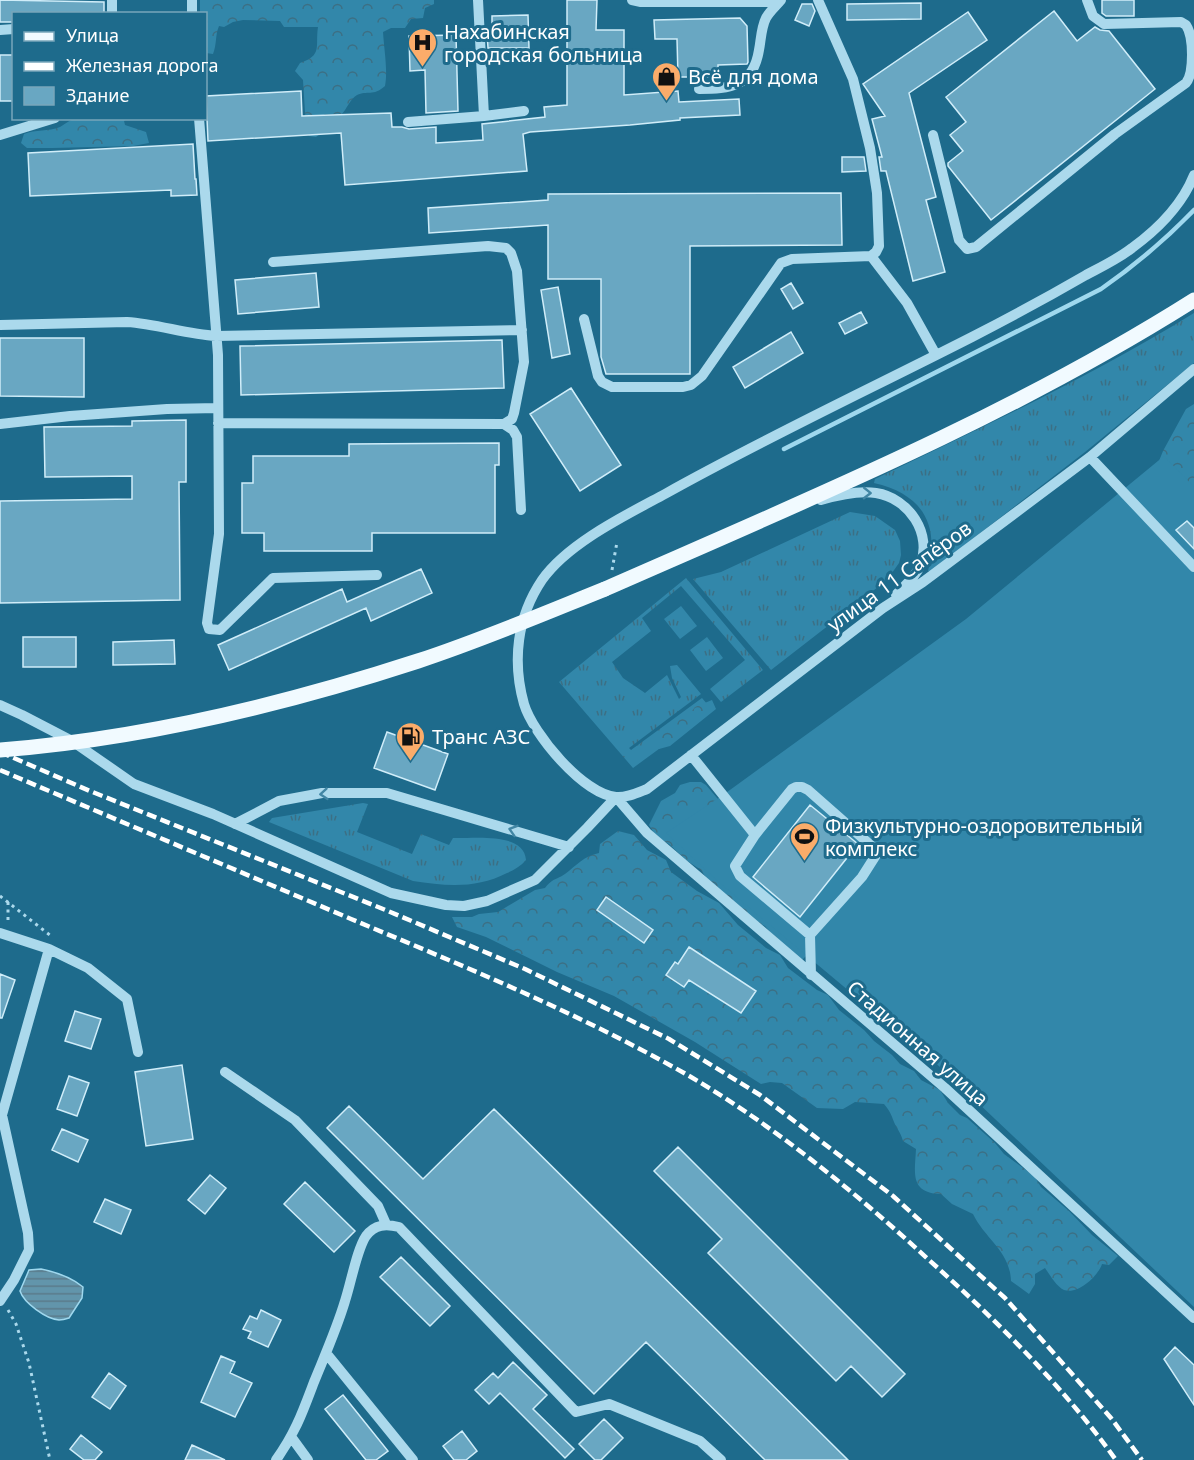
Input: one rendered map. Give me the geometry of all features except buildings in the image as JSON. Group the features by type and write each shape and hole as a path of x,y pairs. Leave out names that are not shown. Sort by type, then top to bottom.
{"main road":[{"path":"0,750 99,738 202,721 320,691 419,661 502,631 789,508 910,453 1034,392 1156,324 1194,300"}],"street":[{"path":"478,0 484,116"},
{"path":"632,0 641,2 766,2 776,0"},
{"path":"699,90 725,89 736,86 744,80 750,73 758,54 765,20 781,0"},
{"path":"584,319 598,376 607,385 628,387 691,385 702,376 781,263 792,259 871,256 876,252 879,246 877,193 870,148 853,79 818,0"},
{"path":"933,135 959,240 971,250 1114,134 1190,78 1191,40 1186,25 1181,22 1104,24 1093,16 1087,0"},
{"path":"408,122 524,111"},
{"path":"0,135 49,120"},
{"path":"199,120 216,336 218,408 219,534 207,623 209,629 220,630 273,578 377,574"},
{"path":"0,705 72,741 134,784 235,824 392,893 446,905 464,906 506,894 535,880 616,797 601,793 569,767 538,731 525,707 519,680 520,627 543,579 561,559 606,527 687,482 1027,309 1131,250 1162,224 1189,187 1194,175"},
{"path":"218,423 504,424 512,419 524,362 517,271 511,253 506,248 488,246 273,262"},
{"path":"871,256 907,303 936,355"},
{"path":"0,325 127,322 216,336 522,330"},
{"name":"улица 11 Сапёров","path":"616,797 632,795 647,789 883,608 923,582 1090,457 1194,369"},
{"path":"0,424 76,415 218,408"},
{"path":"504,424 513,430 517,437 521,510"},
{"path":"1090,457 1194,567"},
{"path":"789,508 846,494 874,493 887,495 908,509 915,517 921,537 920,566 883,608"},
{"path":"691,755 755,835"},
{"path":"810,935 736,872 735,866 755,835 792,789 802,787 875,849 876,855 874,861 810,935 811,975"},
{"path":"235,824 279,801 322,793 387,793 569,847"},
{"name":"Стадионная улица","path":"616,797 647,833 945,1088 1194,1318"},
{"path":"4,935 53,951 88,968 127,999 138,1052"},
{"path":"1,1300 29,1250 28,1233 1,1115 53,951"},
{"path":"225,1072 296,1120 378,1206 386,1224"},
{"path":"276,1460 292,1438 327,1353 354,1276 360,1247 367,1234 376,1227 386,1224 399,1227 576,1412 609,1404 700,1441 721,1460"},
{"path":"327,1353 413,1460"},
{"path":"292,1438 308,1460"}],"path":[{"path":"608,584 617,543"},
{"path":"0,896 60,943 53,951"},
{"path":"4,935 8,902"},
{"path":"1,1300 16,1324 29,1363 50,1460"}],"green space":[{"path":"200,0 434,0 434,4 425,8 423,18 411,19 405,28 391,28 383,32 385,86 374,92 357,95 341,115 325,114 320,117 321,133 316,137 309,136 306,128 303,80 295,71 300,63 315,53 318,27 284,27 280,21 233,22 224,27 219,26 213,54 207,53 207,12 200,12"},
{"path":"71,120 125,120 125,125 146,132 149,143 133,146 27,148 21,143 24,134 60,127"},
{"path":"1194,313 1194,363 1085,452 931,571 928,571 931,539 929,525 924,514 904,495 874,483 875,479 1077,379"},
{"path":"1194,404 1194,519 1159,461 1186,409"},
{"path":"1164,456 1194,487 1194,1307 940,1067 721,884 666,833 723,795 966,619"},
{"path":"850,512 875,516 895,530 900,541 899,563 887,580 771,670 693,579 721,572"},
{"path":"686,578 763,670 721,702 710,689 745,660 681,586 642,618 651,631 612,662 623,678 645,693 667,675 679,699 681,697 672,678 670,666 677,665 701,694 629,748 631,750 702,698 712,710 633,768 559,682"},
{"path":"681,606 697,626 680,639 664,619"},
{"path":"707,637 723,658 706,671 690,650"},
{"path":"712,700 716,709 670,746 659,749 656,740 670,726 676,725 679,720 688,716 695,707"},
{"path":"701,782 706,785 728,811 796,935 806,956 802,960 778,941 765,926 753,920 709,882 701,870 669,844 657,838 649,825 661,801 675,793 680,785"},
{"path":"368,804 357,832 412,854 421,834 449,845 453,838 496,838 516,844 523,851 526,860 517,868 484,882 449,885 413,881 269,822 272,818"},
{"path":"618,831 634,835 647,850 666,860 671,872 697,891 719,903 738,925 766,948 780,955 788,968 817,990 828,995 839,1010 900,1064 914,1071 921,1080 940,1090 948,1103 960,1115 967,1118 1004,1154 1034,1176 1041,1187 1118,1256 1109,1265 1102,1264 1087,1283 1069,1291 1058,1286 1045,1268 1035,1274 1035,1284 1029,1294 1011,1281 1010,1271 1002,1253 973,1214 952,1204 941,1194 923,1190 919,1185 915,1173 916,1149 903,1141 884,1104 855,1102 843,1109 817,1108 782,1083 761,1084 695,1042 614,996 557,972 486,937 457,927 452,917 472,917 498,912 535,890 545,888 585,859 599,853 600,844"}],"shaded area":[{"path":"41,1269 63,1275 83,1287 82,1298 69,1318 59,1320 48,1317 22,1296 20,1291 29,1270"}],"waterway":[{"path":"784,449 1101,289 1150,252 1194,210"}],"railway":[{"path":"0,752 525,969 669,1039 760,1095 893,1196 1005,1298 1111,1418 1142,1460"},
{"path":"0,770 524,993 650,1054 691,1077 754,1118 815,1162 901,1235 979,1306 1028,1355 1074,1406 1116,1460"}],"place":[{"name":"Нахабинская городская больница","path":"423,68"},
{"name":"Всё для дома","path":"667,102"},
{"name":"Транс АЗС","path":"411,762"},
{"name":"Физкультурно-оздоровительный комплекс","path":"804,862"}]}
